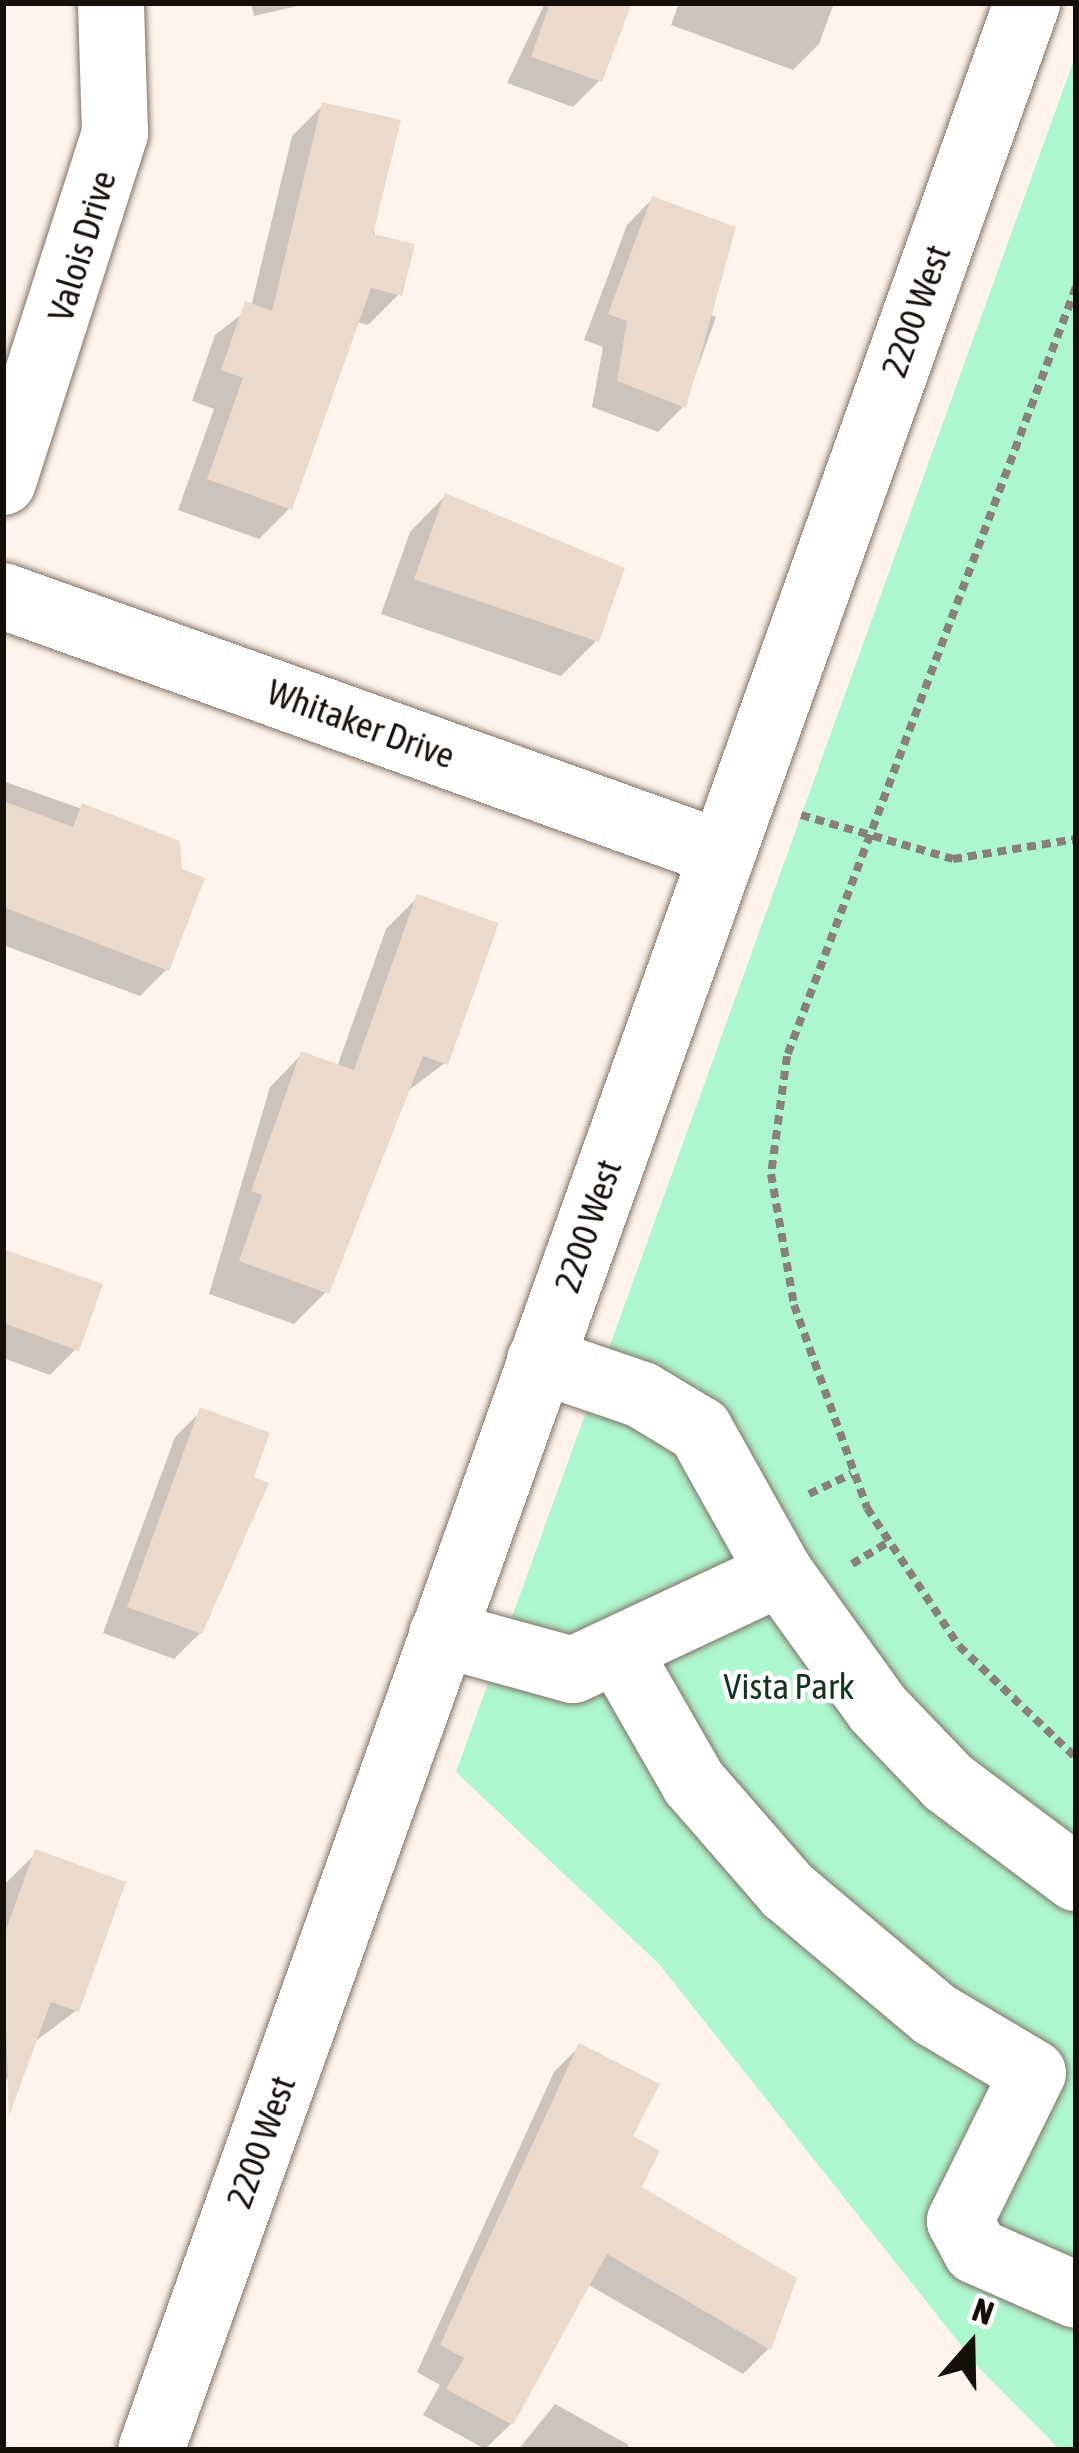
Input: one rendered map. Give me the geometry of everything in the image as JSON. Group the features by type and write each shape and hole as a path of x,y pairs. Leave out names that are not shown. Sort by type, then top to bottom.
{"street":[{"name":"Valois Drive","path":"3,482 115,133 111,3"},
{"name":"2200 West","path":"151,2450 1027,3"},
{"name":"Whitaker Drive","path":"3,596 720,853"},
{"path":"540,1360 642,1394 700,1430 780,1573 878,1709 949,1783 1076,1878"},
{"path":"442,1634 573,1670 780,1573"},
{"path":"618,1652 694,1783 788,1891 934,2014 1054,2083 960,2221 976,2251 1076,2295"}],"path":[{"path":"1076,287 871,837 774,1114 771,1174 794,1305 835,1440 910,1583 1011,1701 1076,1758"},
{"path":"800,814 953,859 1076,839"}],"green space":[{"name":"Vista Park","path":"1076,54 1076,2450 1060,2450 979,2368 659,1964 456,1772"}],"building":[{"path":"550,3 632,3 602,82 531,57"},
{"path":"322,102 401,120 373,234 415,244 402,296 371,288 292,510 207,479 243,378 221,370 245,301 272,311"},
{"path":"652,196 736,227 686,408 617,381 627,321 608,314"},
{"path":"445,493 625,568 599,642 414,579"},
{"path":"3,801 73,827 82,803 180,841 182,869 205,878 169,971 3,907"},
{"path":"417,894 499,923 448,1065 423,1056 329,1294 239,1261 262,1195 251,1191 301,1051 354,1070"},
{"path":"3,1249 103,1284 79,1351 3,1323"},
{"path":"200,1407 270,1433 254,1477 269,1483 202,1634 127,1607"},
{"path":"35,1849 126,1882 79,2012 51,2002 9,2116 3,1938"},
{"path":"579,2043 660,2084 633,2136 660,2151 642,2187 797,2278 771,2350 607,2254 513,2425 446,2389 464,2358 440,2345"}]}
